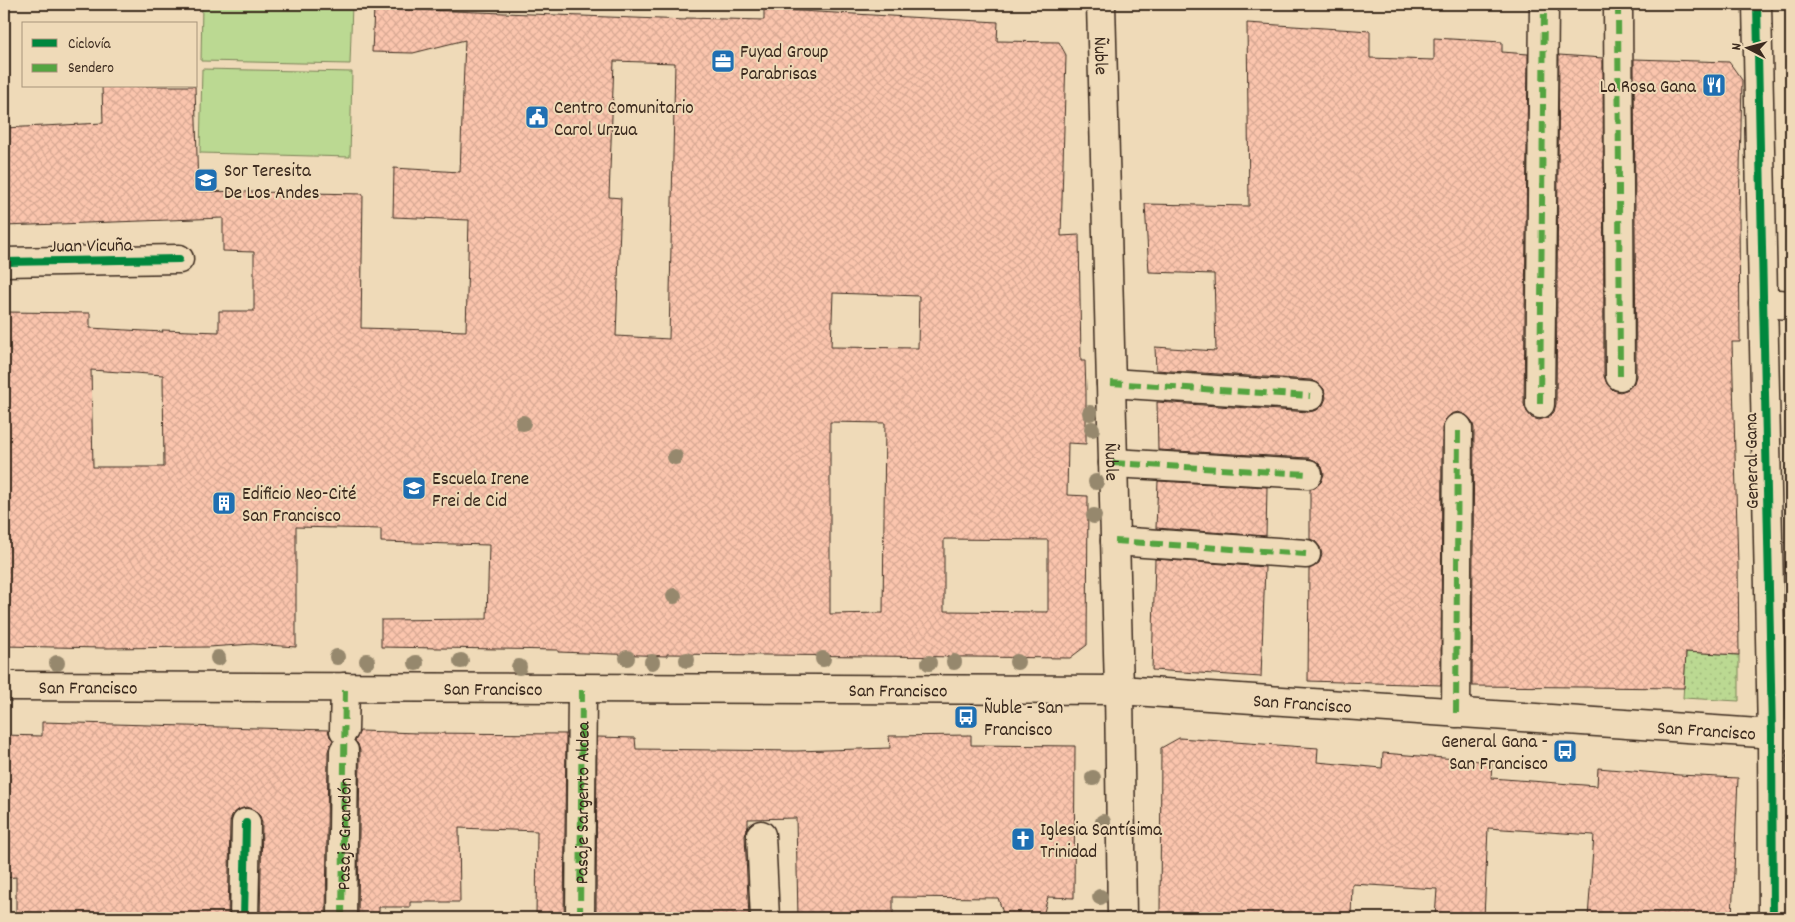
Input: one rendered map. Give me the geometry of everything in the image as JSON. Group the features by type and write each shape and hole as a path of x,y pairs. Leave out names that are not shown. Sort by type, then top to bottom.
{"street":[{"name":"Ñuble","path":"1101,4 1119,690 1122,918"},
{"path":"1540,404 1544,4"},
{"path":"1618,4 1620,376"},
{"name":"General Gana","path":"1756,4 1763,303 1781,734 1773,918"},
{"name":"Juan Vicuña","path":"4,262 179,259"},
{"path":"1763,303 1791,305"},
{"path":"1111,383 1310,396"},
{"path":"1456,713 1458,428"},
{"path":"1113,463 1308,474"},
{"path":"1115,541 1306,554"},
{"name":"San Francisco","path":"4,686 1119,690 1781,734"},
{"name":"Pasaje Grandón","path":"342,918 345,687"},
{"name":"Pasaje Sargento Aldea","path":"580,918 582,689"},
{"path":"244,918 246,823"},
{"path":"761,834 765,918"}],"green space":[{"path":"202,4 352,4 350,64 201,61"},
{"path":"202,69 352,72 350,157 200,153"},
{"path":"1686,652 1739,655 1739,701 1683,698"}],"building":[{"path":"374,8 686,20 686,18 764,20 764,9 998,22 997,41 1059,42 1066,55 1061,236 1079,235 1081,361 1085,361 1086,393 1086,444 1068,443 1067,495 1088,496 1087,645 1070,658 667,654 667,656 558,652 558,650 381,647 381,620 487,619 489,545 381,542 381,529 296,527 296,647 253,644 209,647 103,648 4,646 4,312 90,313 90,328 163,332 162,330 219,332 219,311 254,311 254,252 223,251 223,218 4,226 4,128 103,123 102,88 195,88 198,191 363,194 361,328 466,331 469,220 393,217 394,168 460,172 465,40 413,53 372,52","holes":["614,61 675,63 669,339 616,336 621,198 609,197","833,293 919,296 918,348 831,347","91,370 163,375 164,467 93,467","830,422 885,423 883,613 830,614","944,539 1048,540 1048,612 944,611"]},
{"path":"1247,23 1370,31 1370,58 1434,60 1434,38 1502,42 1502,52 1528,54 1524,404 1532,418 1539,420 1548,417 1554,412 1556,404 1559,55 1603,58 1604,376 1607,384 1613,390 1620,392 1628,389 1634,383 1636,376 1634,59 1729,62 1742,80 1739,214 1740,342 1732,342 1739,655 1686,652 1684,688 1472,686 1474,428 1472,421 1466,415 1458,412 1451,414 1445,420 1442,428 1441,685 1308,681 1309,569 1319,563 1322,555 1320,547 1315,541 1310,539 1310,489 1315,488 1321,482 1324,474 1322,467 1316,461 1309,458 1158,450 1157,402 1309,412 1317,410 1323,405 1326,398 1324,389 1318,383 1311,380 1156,370 1155,347 1216,351 1214,274 1149,272 1145,204 1249,206"},
{"path":"1158,481 1267,487 1266,536 1156,528"},
{"path":"1155,559 1265,567 1261,677 1152,670"},
{"path":"42,722 328,730 333,740 328,751 326,918 260,918 262,823 260,816 254,810 246,807 232,815 230,822 228,918 16,918 16,877 4,878 4,735 42,736"},
{"path":"360,731 566,734 564,918 536,918 537,831 459,828 460,902 410,902 410,907 379,907 379,918 358,918 360,751 355,741"},
{"path":"971,735 971,745 1075,746 1074,898 1048,897 1044,912 1037,918 1010,918 1003,913 998,898 893,897 893,918 798,918 796,818 748,819 745,836 749,918 596,918 597,737 635,738 636,749 796,751 890,748 889,736"},
{"path":"1179,738 1318,748 1317,762 1382,768 1383,753 1492,762 1491,778 1597,786 1598,768 1738,778 1732,918 1588,918 1594,835 1488,828 1484,918 1435,918 1437,889 1352,884 1351,918 1160,918 1161,748"}],"marked path":[{"path":"1540,404 1544,4"},
{"path":"1618,4 1620,376"},
{"path":"1111,383 1310,396"},
{"path":"1456,713 1458,428"},
{"path":"1113,463 1308,474"},
{"path":"1115,541 1306,554"},
{"path":"342,918 345,687"},
{"path":"580,918 582,689"}],"cycle path":[{"path":"1757,4 1772,734 1773,918"},
{"path":"4,262 179,259"},
{"path":"244,918 246,823"}],"place":[{"name":"Fuyad Group Parabrisas","path":"723,61"},
{"name":"La Rosa Gana","path":"1714,85"},
{"name":"Centro Comunitario Carol Urzua","path":"537,117"},
{"name":"Sor Teresita De Los Andes","path":"206,180"},
{"name":"Escuela Irene Frei de Cid","path":"414,488"},
{"name":"Edificio Neo-Cité San Francisco","path":"224,503"},
{"name":"Ñuble - San Francisco","path":"966,717"},
{"name":"General Gana - San Francisco","path":"1565,751"},
{"name":"Iglesia Santísima Trinidad","path":"1023,839"}]}
